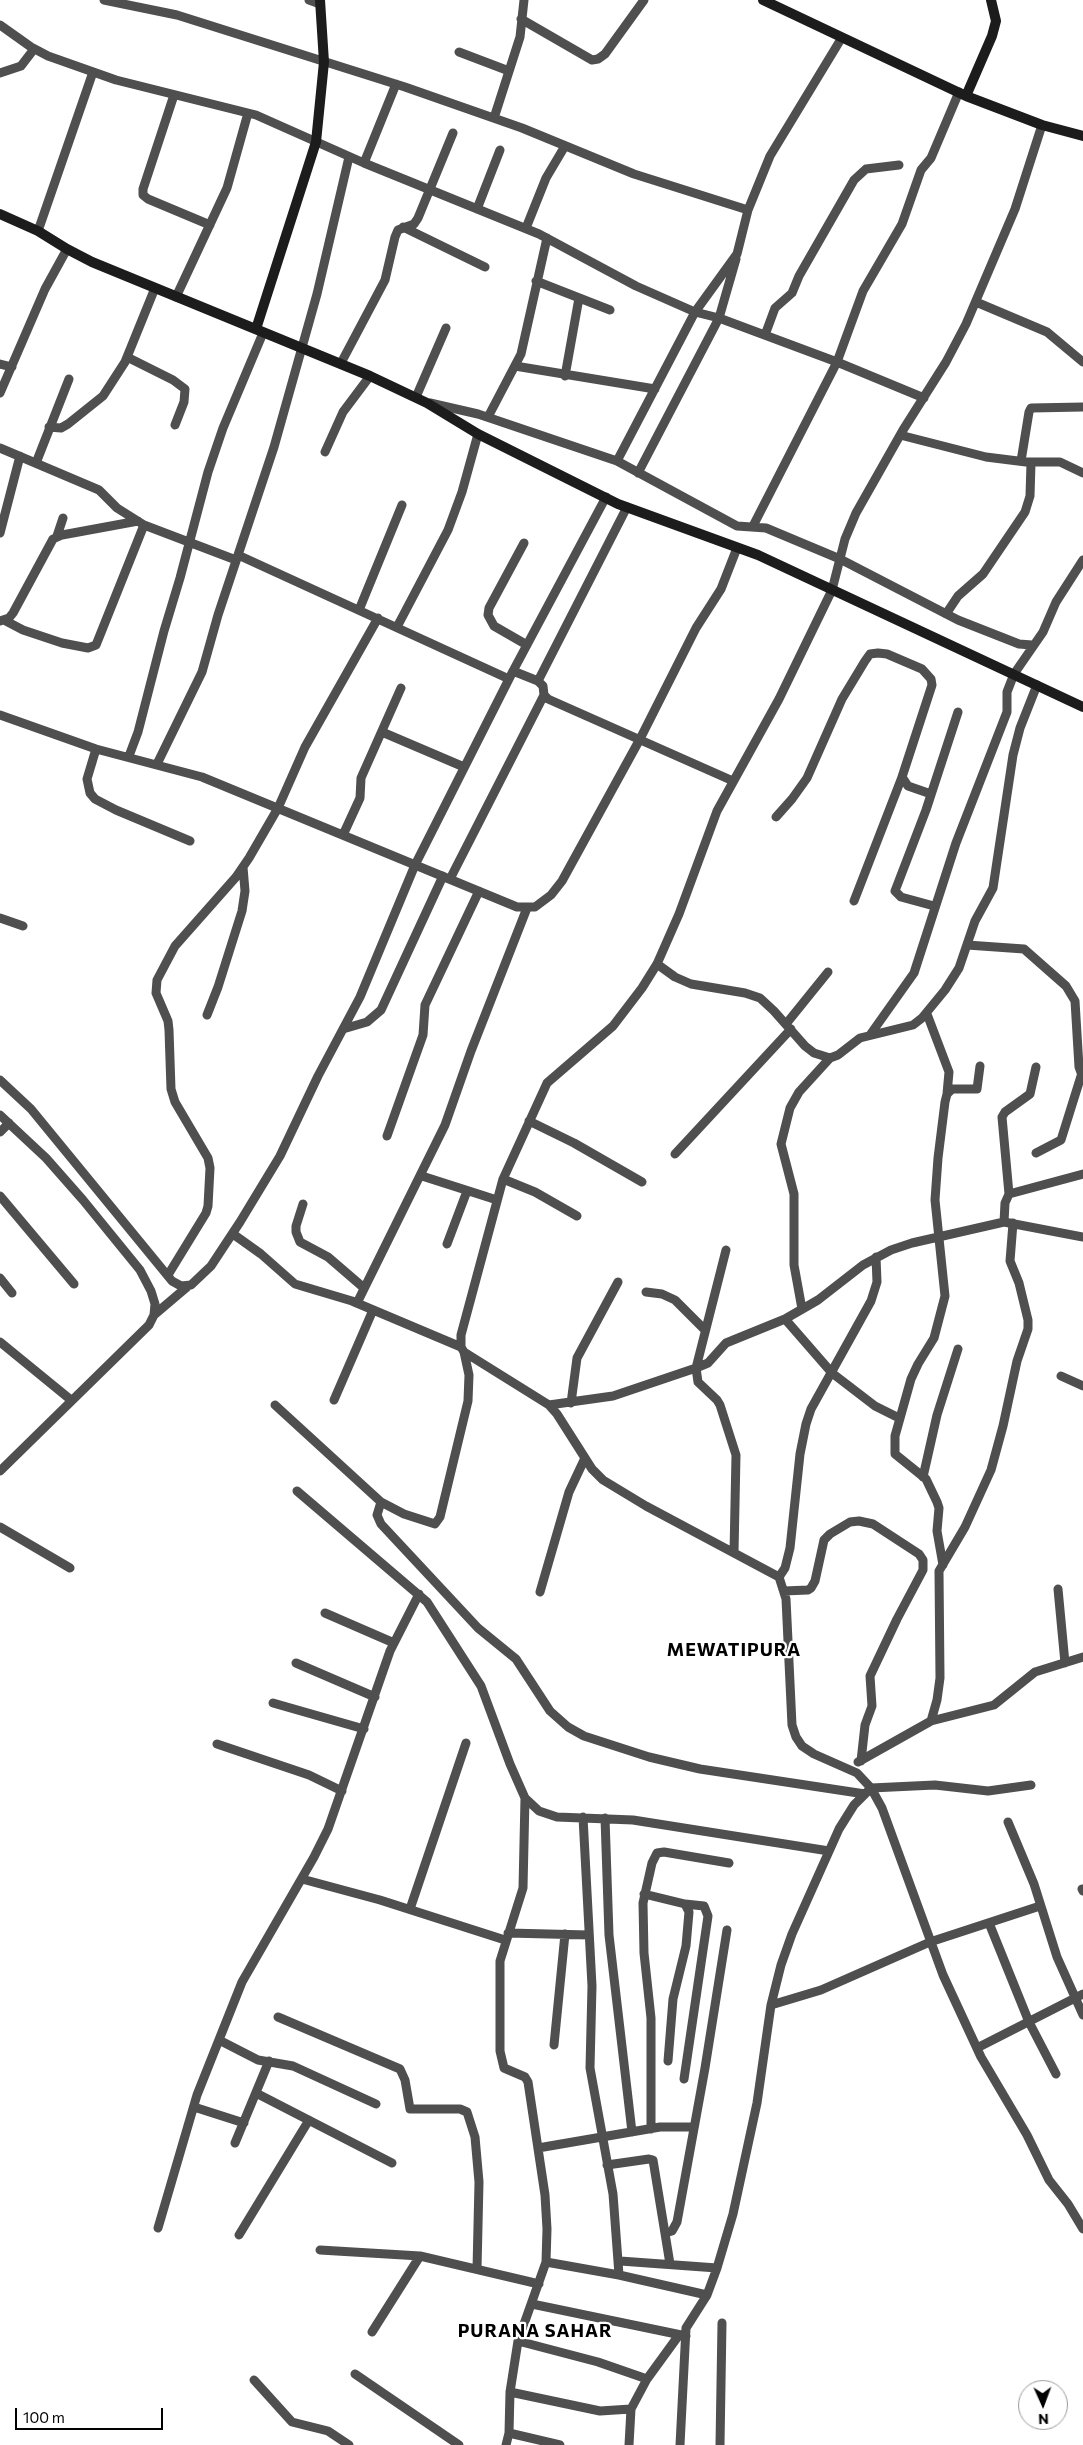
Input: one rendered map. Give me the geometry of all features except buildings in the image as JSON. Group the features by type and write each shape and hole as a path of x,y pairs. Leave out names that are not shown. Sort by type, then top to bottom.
{"main road":[{"path":"763,0 962,94 1042,126 1083,136"},
{"path":"962,94 992,36 996,21 991,0"},
{"path":"259,331 316,142 324,62 320,2"},
{"path":"0,214 38,230 67,249 155,288 341,363 416,397 478,434 627,507 737,548 832,590 1083,707"}],"street":[{"path":"104,0 139,4 396,84 494,118 634,174 748,210"},
{"path":"309,0 320,2"},
{"path":"494,118 520,37 524,0"},
{"path":"522,19 592,60 598,59 605,54 644,0"},
{"path":"0,25 34,49 93,72 174,95 248,113 364,163 526,228 636,286 695,312 719,318 837,362 924,398"},
{"path":"638,473 719,318 748,210 758,182 781,134 842,38"},
{"path":"0,73 21,66 34,49"},
{"path":"459,52 509,71"},
{"path":"38,230 93,72"},
{"path":"364,163 396,84"},
{"path":"753,526 837,362 863,291 898,232 921,170 931,158 962,94"},
{"path":"174,95 143,189 143,195 148,200 210,225"},
{"path":"176,296 227,188 248,113"},
{"path":"275,1405 381,1502 430,1525 438,1521 470,1393 469,1375 461,1335 497,1200 529,1120 547,1083 613,1026 642,988 657,964 679,914 717,811 779,699 832,590 845,539 856,513 900,435 950,354 976,302 1015,208 1042,126"},
{"path":"341,363 380,289 394,237 398,230 414,224 432,190 453,133"},
{"path":"526,228 546,178 565,146"},
{"path":"477,209 500,150"},
{"path":"156,764 202,672 237,557 274,447 303,348 350,156"},
{"path":"765,335 775,308 792,292 799,276 854,180 866,169 900,165"},
{"path":"403,227 485,267"},
{"path":"488,417 521,354 547,238"},
{"path":"0,393 45,289 67,249"},
{"path":"617,461 695,312 737,254"},
{"path":"536,281 610,310"},
{"path":"49,427 62,428 99,400 127,357 155,288"},
{"path":"565,376 579,298"},
{"path":"976,302 1047,332 1083,362"},
{"path":"416,397 446,328"},
{"path":"129,756 138,732 208,472 259,331"},
{"path":"127,357 174,380 185,389 184,402 176,425"},
{"path":"0,364 12,367"},
{"path":"515,366 565,376 655,389"},
{"path":"325,452 343,412 370,376"},
{"path":"36,462 69,379"},
{"path":"427,403 488,417 617,461 737,526 766,528 840,559 946,614 1019,644 1032,645"},
{"path":"1021,461 1029,412 1032,408 1083,407"},
{"path":"397,628 448,530 462,492 478,434"},
{"path":"900,435 952,450 1021,461 1060,462 1083,473"},
{"path":"0,448 99,490 117,508 141,524 189,543 237,557 397,628 511,675 538,681 543,686 544,695 447,878 381,1010 367,1022 343,1029"},
{"path":"0,532 20,456"},
{"path":"946,614 958,596 983,574 1025,512 1030,496 1031,462"},
{"path":"154,1315 211,1266 233,1234 280,1156 360,997 415,864 511,675 606,497"},
{"path":"360,610 402,505"},
{"path":"538,681 627,507"},
{"path":"2,621 13,613 49,544 57,536 63,518"},
{"path":"57,536 141,524"},
{"path":"2,621 62,643 88,648 96,645 141,524"},
{"path":"524,543 489,608 488,615 494,626 527,645"},
{"path":"0,715 96,749 129,756 202,777 517,907 527,908 541,905 562,881 640,740 696,628 721,589 737,548"},
{"path":"870,1035 914,972 956,843 1007,712 1006,692 1014,674 1032,645 1043,632 1056,602 1083,560"},
{"path":"168,1275 206,1213 210,1173 208,1158 176,1102 171,1089 169,1030 165,1011 156,993 157,980 175,946 243,867 278,808 305,747 378,618"},
{"path":"776,817 803,783 842,700 870,654 887,654 922,669 931,679 932,685 902,776 854,901"},
{"path":"802,1309 794,1264 794,1194 781,1144 794,1100 830,1058 838,1055 860,1038 913,1025 927,1014 959,968 974,921 993,888 1013,755 1020,728 1037,685"},
{"path":"343,835 360,798 361,778 401,688"},
{"path":"544,695 548,699 733,781"},
{"path":"934,906 901,897 895,891 931,794 958,712"},
{"path":"382,732 464,767"},
{"path":"96,749 87,779 90,793 95,799 116,810 190,841"},
{"path":"902,776 908,786 931,794"},
{"path":"206,1015 218,987 242,911 245,891 243,867"},
{"path":"387,1136 423,1035 425,1005 479,891"},
{"path":"357,1303 422,1176 445,1125 471,1051 527,908"},
{"path":"0,918 23,926"},
{"path":"967,945 1024,949 1066,986 1075,1001 1079,1067 1082,1077 1062,1140 1036,1153"},
{"path":"657,964 675,977 692,984 754,995 765,1001 814,1053 830,1058"},
{"path":"675,1154 789,1026 828,972"},
{"path":"927,1014 949,1072 950,1085 947,1094 936,1182 938,1237 945,1296 934,1338 918,1364 899,1418 895,1436 895,1454 929,1484 939,1508 937,1530 942,1565"},
{"path":"947,1094 952,1089 977,1089 980,1066"},
{"path":"931,1721 937,1700 940,1678 939,1576 942,1565 965,1527 991,1470 1004,1426 1017,1361 1026,1339 1028,1320 1019,1283 1010,1261 1005,1203 1009,1194 1002,1117 1005,1112 1030,1094 1036,1068"},
{"path":"0,1080 31,1109 176,1284 187,1287"},
{"path":"0,1115 46,1158 83,1200 140,1270 151,1291 155,1304 154,1315 150,1325 0,1471"},
{"path":"529,1120 642,1182"},
{"path":"0,1132 9,1124"},
{"path":"1009,1194 1083,1174"},
{"path":"422,1176 497,1200"},
{"path":"504,1179 535,1192 577,1216"},
{"path":"447,1244 467,1191"},
{"path":"2,1202 74,1284"},
{"path":"304,1204 296,1226 300,1242 328,1257 364,1288"},
{"path":"549,1405 613,1396 708,1363 726,1343 785,1320 876,1257 912,1243 1008,1223 1083,1237"},
{"path":"233,1234 261,1254 295,1284 357,1303 463,1350 549,1405 558,1414 592,1469 603,1480 646,1506 779,1577 784,1591 794,1731 807,1750 848,1768 861,1776 891,1833 930,1942 977,2048 1027,2135 1050,2180 1068,2204 1083,2229"},
{"path":"726,1250 696,1368 698,1382 720,1405 736,1455 734,1553"},
{"path":"779,1577 785,1568 790,1548 802,1437 812,1409 871,1300 877,1282 876,1257"},
{"path":"0,1278 12,1293"},
{"path":"571,1403 577,1358 618,1282"},
{"path":"646,1292 662,1294 675,1300 705,1330"},
{"path":"334,1400 373,1310"},
{"path":"785,1320 832,1373 875,1406 899,1418"},
{"path":"0,1342 71,1400"},
{"path":"923,1477 937,1415 958,1349"},
{"path":"1061,1376 1083,1386"},
{"path":"540,1592 569,1492 585,1458"},
{"path":"297,1491 427,1602 482,1686 525,1798 523,1888 506,1936 500,1961 501,2062 504,2068 525,2077 528,2082 546,2195 547,2228 546,2262 518,2341 510,2392 509,2433 506,2445"},
{"path":"381,1502 377,1515 381,1524 478,1628 516,1659 550,1711 568,1728 584,1736 649,1757 700,1770 868,1791 935,1785 988,1791 1031,1785"},
{"path":"784,1591 808,1590 811,1588 815,1581 824,1540 830,1534 850,1522 859,1521 873,1524 919,1554 923,1560 923,1570 896,1619 870,1676 872,1706 865,1725 861,1761"},
{"path":"0,1527 70,1568"},
{"path":"1058,1589 1065,1663"},
{"path":"158,2228 194,2107 242,1982 302,1879 328,1828 394,1643 418,1594"},
{"path":"326,1613 394,1643"},
{"path":"848,1768 931,1721 994,1705 1029,1675 1083,1658"},
{"path":"296,1663 375,1697"},
{"path":"273,1703 364,1729"},
{"path":"410,1909 466,1743"},
{"path":"217,1744 309,1775 342,1791"},
{"path":"630,2445 631,2409 646,2379 682,2336 689,2321 706,2295 717,2268 733,2214 757,2103 770,2005 786,1948 846,1816 868,1791"},
{"path":"525,1798 539,1811 557,1817 633,1820 829,1850"},
{"path":"583,1817 592,1986 590,2068 601,2138 613,2194 620,2261 619,2275"},
{"path":"605,1818 609,1935 632,2132"},
{"path":"1008,1822 1034,1884 1057,1957 1079,1996 1083,2015"},
{"path":"651,2129 651,2027 644,1953 644,1894 652,1863 657,1853 674,1853 729,1862"},
{"path":"302,1879 506,1936 589,1935"},
{"path":"644,1894 685,1904 704,1906 708,1916 684,2079"},
{"path":"668,2061 674,1999 685,1951 689,1919 688,1907 685,1904"},
{"path":"770,2005 821,1990 930,1942 1040,1906"},
{"path":"989,1923 1029,2022 1056,2074"},
{"path":"665,2233 672,2231 677,2222 693,2126 706,2068 727,1930"},
{"path":"554,2045 565,1934"},
{"path":"977,2048 1079,1996"},
{"path":"278,2017 400,2069 405,2080 410,2109 460,2110 467,2112 475,2137 479,2182 477,2269"},
{"path":"219,2040 258,2060 293,2066 376,2104"},
{"path":"236,2143 269,2061"},
{"path":"256,2093 392,2163"},
{"path":"194,2107 244,2123"},
{"path":"239,2235 309,2120"},
{"path":"538,2148 651,2129 693,2126"},
{"path":"607,2165 648,2159 653,2160 670,2264"},
{"path":"320,2250 420,2256 539,2284"},
{"path":"372,2332 420,2256"},
{"path":"620,2261 717,2268"},
{"path":"546,2262 619,2275 706,2295"},
{"path":"532,2304 682,2336"},
{"path":"720,2445 722,2323"},
{"path":"680,2445 682,2336"},
{"path":"518,2341 598,2362 646,2379"},
{"path":"356,2374 458,2445"},
{"path":"254,2380 292,2422 328,2431 349,2445"},
{"path":"510,2392 600,2411 631,2409"},
{"path":"509,2433 560,2445"}],"district":[{"name":"MEWATIPURA","path":"734,1650"},
{"name":"PURANA SAHAR","path":"535,2331"}]}
